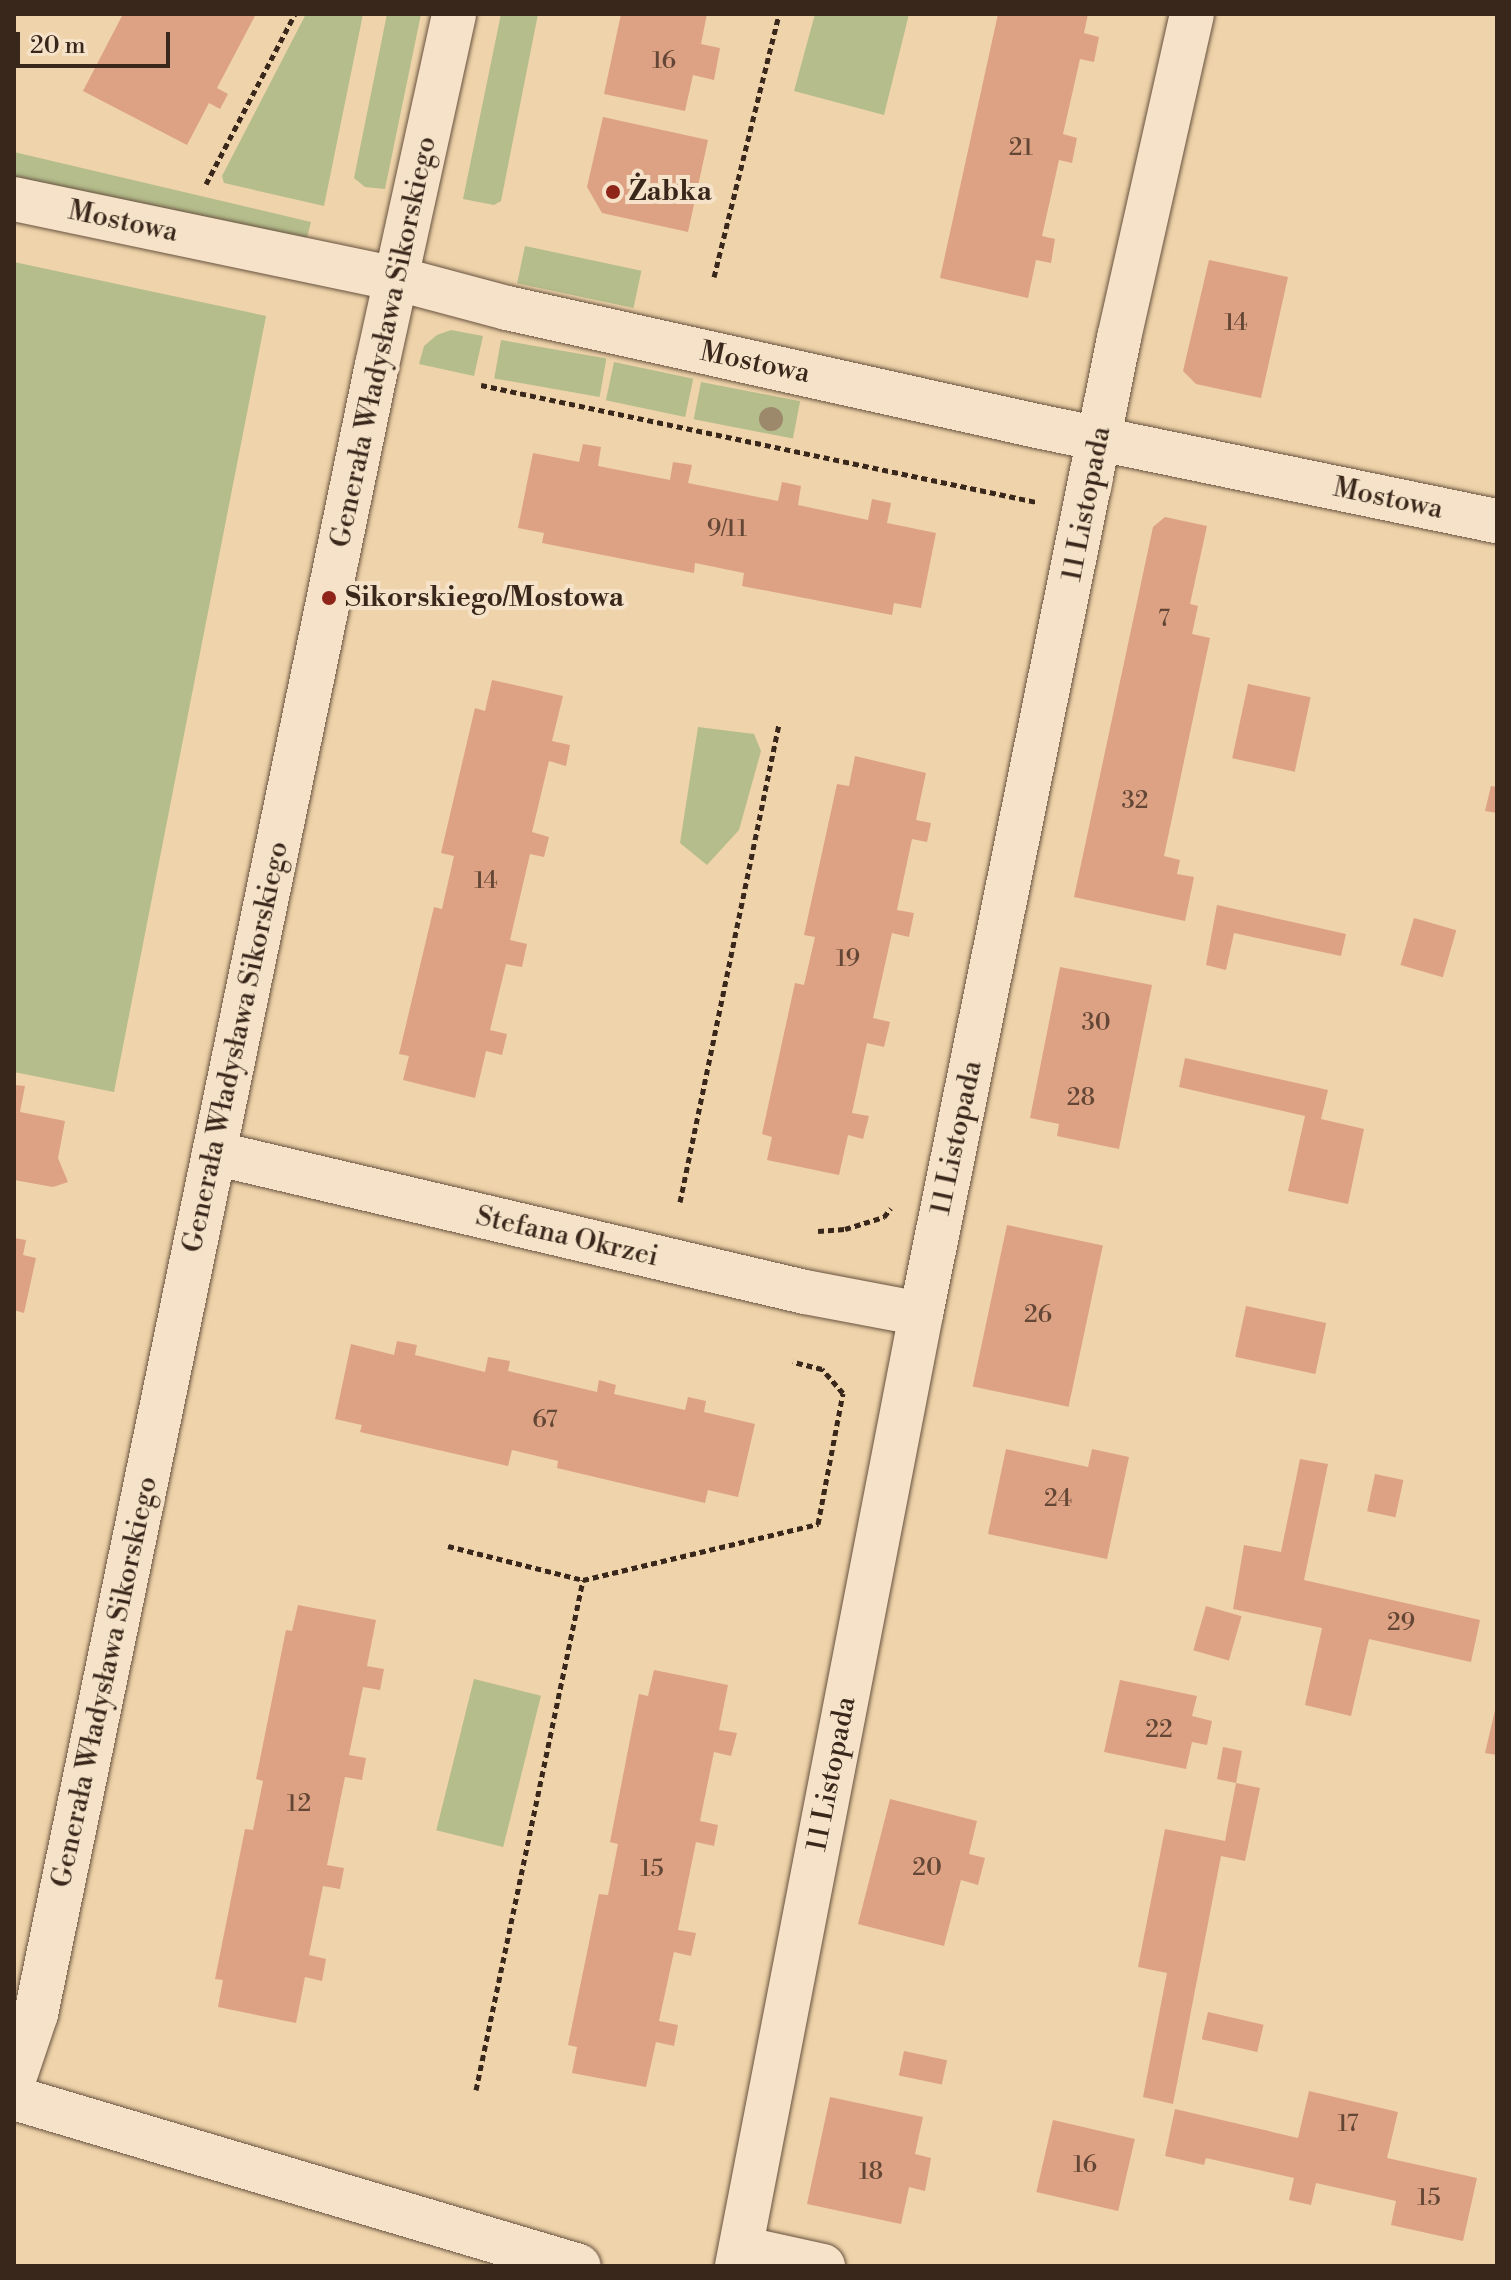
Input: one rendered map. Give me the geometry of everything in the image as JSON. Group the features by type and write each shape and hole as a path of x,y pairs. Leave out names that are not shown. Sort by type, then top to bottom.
{"street":[{"name":"Generała Władysława Sikorskiego","path":"14,2079 36,2014 377,365 454,14"},
{"name":"11 Listopada","path":"739,2257 921,1314 1101,438 1192,14"},
{"name":"Mostowa","path":"14,199 398,279 507,308 1497,521"},
{"name":"Stefana Okrzei","path":"214,1153 805,1292 921,1314"},
{"path":"14,2098 579,2266"},
{"path":"739,2257 823,2266"}],"path":[{"path":"206,184 295,14"},
{"path":"714,277 779,14"},
{"path":"481,385 1038,503"},
{"path":"680,1202 779,724"},
{"path":"448,1546 583,1580 818,1524 843,1393 822,1369 793,1362"},
{"path":"476,2090 583,1580"}],"green space":[{"path":"306,14 363,14 324,206 224,183 222,176"},
{"path":"387,14 421,14 385,189 365,187 354,178"},
{"path":"501,14 538,14 501,201 494,205 463,199"},
{"path":"815,14 909,14 884,115 794,91"},
{"path":"14,152 311,222 306,241 14,182"},
{"path":"525,246 641,271 633,308 517,283"},
{"path":"14,262 266,316 114,1092 14,1072"},
{"path":"451,330 483,336 474,376 419,364 424,346 437,335"},
{"path":"501,340 606,359 600,397 494,378"},
{"path":"614,362 693,379 685,417 606,400"},
{"path":"701,382 800,401 793,439 694,419"},
{"path":"698,727 754,734 761,751 739,830 707,865 680,843"},
{"path":"474,1679 541,1696 503,1847 436,1830"}],"building":[{"path":"123,14 256,14 217,88 228,94 220,109 209,103 187,145 83,91"},
{"path":"621,14 707,14 701,44 720,48 714,80 693,75 685,111 604,94"},
{"path":"998,14 1088,14 1084,33 1099,37 1094,62 1080,59 1063,134 1077,138 1072,163 1059,160 1042,236 1055,239 1051,263 1036,260 1028,298 940,278"},
{"path":"603,117 708,140 688,232 602,213 587,187"},
{"path":"1209,260 1288,277 1261,398 1196,384 1183,371"},
{"path":"583,444 601,447 598,466 670,480 673,462 692,465 688,483 778,501 782,482 801,486 798,505 868,520 872,499 891,503 887,523 936,533 921,608 894,603 892,615 742,586 744,573 695,563 694,573 542,543 544,533 518,528 533,453 579,462"},
{"path":"1165,517 1207,526 1190,604 1198,606 1192,634 1210,638 1164,856 1180,860 1177,874 1194,877 1185,921 1074,897 1153,527"},
{"path":"492,680 563,696 552,741 570,745 566,766 549,761 532,832 549,837 544,857 530,854 510,940 527,944 522,967 506,964 490,1030 507,1034 502,1055 486,1051 475,1098 403,1080 409,1056 399,1054 434,907 442,909 454,856 441,853 475,708 485,711"},
{"path":"1248,684 1311,697 1295,772 1232,758"},
{"path":"855,756 926,773 916,820 931,823 927,842 912,839 897,910 914,913 909,937 892,933 873,1018 890,1022 884,1047 867,1043 852,1113 869,1116 863,1139 848,1135 839,1175 767,1160 772,1137 762,1134 795,983 804,985 815,937 804,935 837,784 849,786"},
{"path":"1491,786 1497,787 1497,813 1485,811"},
{"path":"1217,905 1346,934 1341,956 1234,933 1226,970 1206,965"},
{"path":"1414,918 1456,930 1443,977 1400,965"},
{"path":"1060,967 1152,985 1119,1149 1057,1136 1059,1124 1030,1118"},
{"path":"1185,1058 1328,1090 1321,1119 1364,1129 1348,1204 1288,1191 1305,1116 1179,1087"},
{"path":"14,1085 25,1086 20,1112 65,1121 58,1158 68,1182 53,1187 14,1180"},
{"path":"1007,1225 1103,1245 1069,1407 973,1386"},
{"path":"14,1238 26,1240 23,1255 36,1258 24,1313 14,1310"},
{"path":"1246,1306 1326,1323 1315,1374 1235,1357"},
{"path":"397,1341 417,1345 415,1355 485,1372 488,1357 510,1361 508,1371 597,1392 599,1380 616,1385 614,1394 685,1410 688,1397 706,1401 704,1412 755,1424 738,1497 708,1490 705,1503 557,1468 558,1461 512,1450 508,1466 360,1432 362,1425 335,1419 351,1344 394,1355"},
{"path":"1006,1449 1088,1467 1092,1449 1129,1457 1107,1559 988,1534"},
{"path":"1300,1459 1328,1464 1304,1580 1480,1620 1471,1662 1369,1639 1351,1716 1305,1705 1322,1628 1233,1609 1244,1545 1281,1552"},
{"path":"1375,1474 1403,1480 1395,1517 1367,1511"},
{"path":"298,1605 376,1620 367,1666 384,1669 380,1690 363,1687 349,1755 366,1758 362,1780 345,1777 327,1865 344,1868 340,1889 323,1886 309,1955 326,1959 322,1981 305,1977 296,2023 218,2007 223,1980 215,1979 245,1829 253,1830 263,1781 256,1779 286,1630 292,1631"},
{"path":"1206,1606 1242,1616 1229,1660 1193,1650"},
{"path":"654,1670 728,1685 719,1730 737,1733 731,1756 714,1752 700,1821 718,1825 714,1846 696,1842 678,1930 696,1933 691,1956 674,1952 659,2021 678,2025 674,2046 656,2042 646,2087 572,2073 577,2047 568,2045 599,1894 608,1895 618,1844 610,1842 639,1694 648,1696"},
{"path":"1120,1680 1197,1696 1192,1716 1212,1721 1207,1745 1192,1742 1186,1769 1104,1752"},
{"path":"1497,1706 1497,1755 1485,1753"},
{"path":"1223,1747 1242,1751 1236,1783 1217,1779"},
{"path":"1236,1783 1260,1788 1245,1861 1221,1856 1173,2104 1143,2097 1167,1973 1138,1967 1165,1829 1225,1841"},
{"path":"890,1799 977,1821 969,1854 985,1858 978,1885 961,1880 944,1946 858,1924"},
{"path":"1208,2012 1264,2025 1257,2052 1202,2039"},
{"path":"904,2051 947,2060 942,2085 899,2075"},
{"path":"1309,2091 1398,2112 1387,2158 1477,2178 1463,2241 1391,2225 1396,2201 1316,2183 1311,2205 1289,2200 1294,2178 1206,2158 1204,2165 1165,2156 1175,2109 1298,2138"},
{"path":"830,2097 923,2117 915,2154 931,2158 925,2191 909,2187 901,2224 807,2204"},
{"path":"1053,2120 1135,2139 1118,2211 1036,2192"}],"place":[{"name":"Żabka","path":"613,192"},
{"name":"Sikorskiego/Mostowa","path":"329,598"}]}
